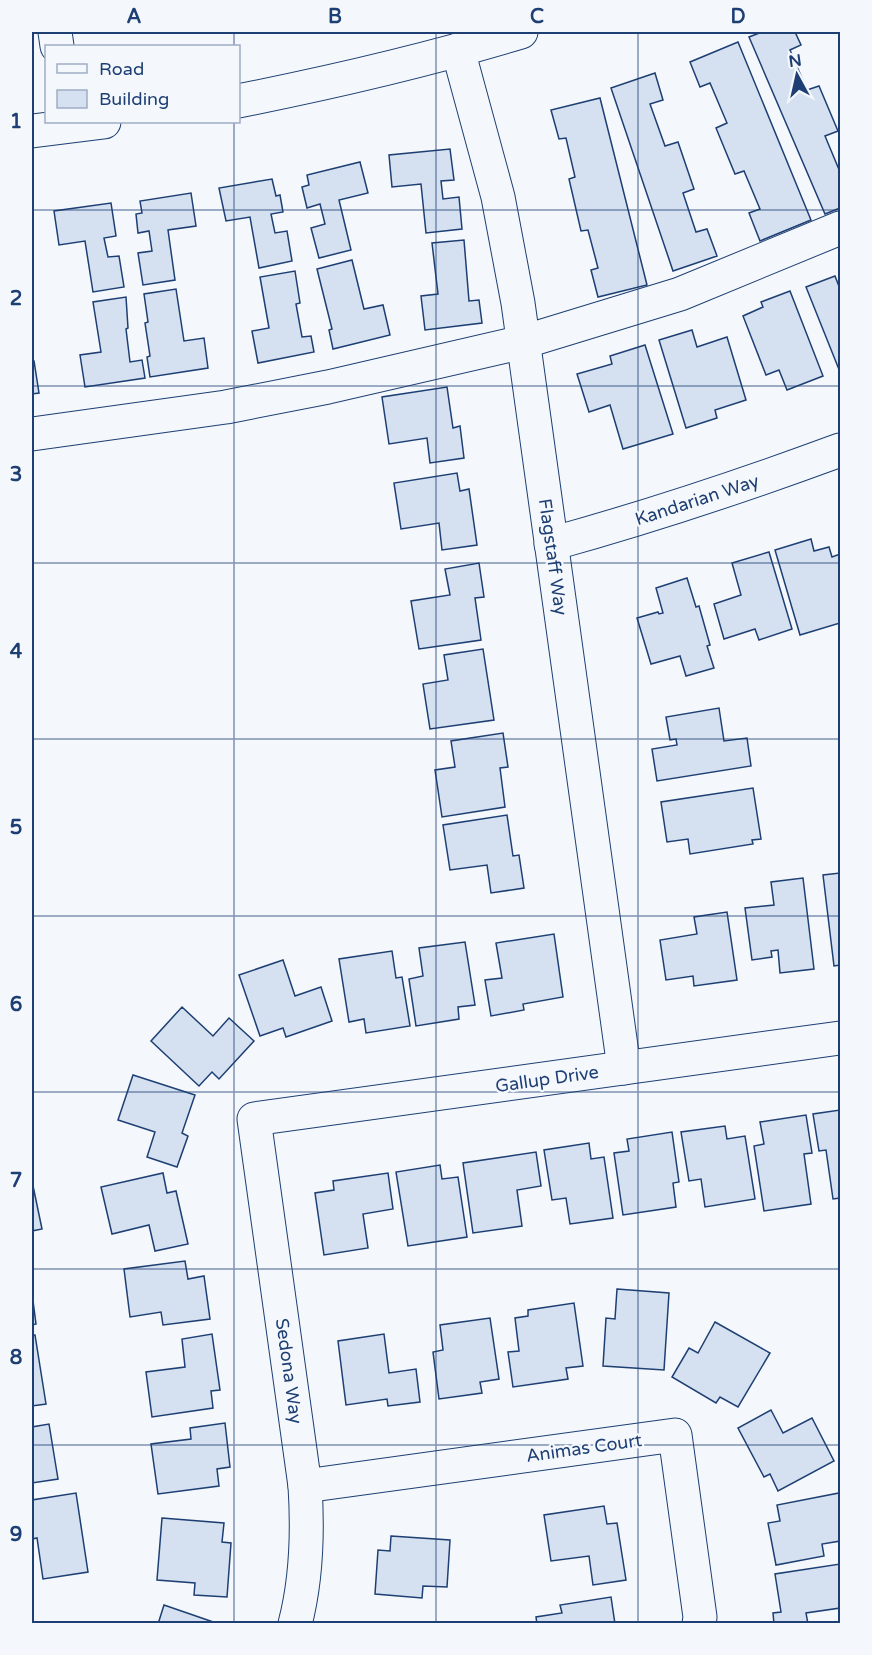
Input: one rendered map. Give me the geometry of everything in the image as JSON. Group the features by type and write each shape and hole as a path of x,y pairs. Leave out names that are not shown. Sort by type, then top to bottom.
{"street":[{"path":"240,101 344,80 520,32"},
{"name":"Flagstaff Way","path":"458,50 498,197 523,342 624,1068"},
{"path":"32,132 68,124 86,123"},
{"path":"32,434 260,400 328,387 523,342 680,294 840,228"},
{"name":"Kandarian Way","path":"551,544 675,508 840,450"},
{"name":"Gallup Drive","path":"254,1119 840,1038"},
{"name":"Sedona Way","path":"254,1119 305,1486 308,1535 304,1582 295,1623"},
{"name":"Animas Court","path":"305,1486 675,1435 699,1623"}],"building":[{"path":"762,32 795,32 801,45 790,50 807,90 819,86 838,131 825,136 840,172 840,208 825,214 749,37"},
{"path":"738,42 811,220 760,241 749,213 760,209 744,171 735,174 716,128 727,123 710,83 700,87 690,62"},
{"path":"655,73 663,100 650,104 665,146 678,142 694,189 683,193 696,232 707,229 717,256 673,271 611,88"},
{"path":"600,98 647,285 598,297 591,270 598,268 588,230 581,231 569,179 575,177 566,138 559,139 551,110"},
{"path":"450,149 454,180 441,181 443,199 459,197 462,229 426,233 421,184 392,187 389,155"},
{"path":"360,162 368,193 339,200 351,250 319,258 311,228 325,224 320,204 307,208 302,187 309,185 307,175"},
{"path":"272,179 276,196 280,195 283,212 271,214 275,233 287,231 292,261 259,268 250,217 226,221 219,188"},
{"path":"191,193 196,226 168,230 175,280 143,285 138,253 152,251 149,231 138,233 136,214 142,213 140,201"},
{"path":"111,203 116,236 104,238 108,257 119,256 124,287 93,292 85,241 59,245 54,211"},
{"path":"464,240 469,301 479,300 482,323 425,330 421,296 438,294 432,243"},
{"path":"352,260 364,309 383,305 390,335 333,349 329,330 332,329 317,269"},
{"path":"295,271 300,303 296,304 302,337 311,336 314,352 258,363 252,331 269,328 260,277"},
{"path":"835,276 840,289 840,372 806,287"},
{"path":"176,289 184,341 204,338 208,368 150,377 147,357 150,356 145,323 148,322 144,294"},
{"path":"790,291 823,376 787,390 779,370 766,375 743,316 763,307 761,302"},
{"path":"126,297 128,328 126,329 130,362 142,360 145,378 85,387 80,355 101,352 93,302"},
{"path":"692,330 697,347 727,337 746,400 715,410 717,418 686,428 659,340"},
{"path":"645,345 673,434 623,449 610,405 589,412 577,374 612,364 610,356"},
{"path":"32,361 34,361 39,393 32,394"},
{"path":"447,387 453,428 460,426 464,458 430,463 427,438 389,444 382,397"},
{"path":"457,473 460,491 469,489 477,545 442,550 439,523 401,529 394,483"},
{"path":"811,539 814,551 829,547 832,557 840,554 840,623 800,635 775,550"},
{"path":"769,552 792,629 759,640 755,629 724,639 714,604 741,595 732,563"},
{"path":"479,563 484,597 475,598 481,640 419,649 411,601 450,595 445,569"},
{"path":"687,578 696,607 699,606 714,668 686,676 680,656 651,664 637,618 658,612 663,613 656,588"},
{"path":"483,649 494,720 430,729 423,684 448,680 444,655"},
{"path":"719,708 724,741 747,738 751,766 657,781 652,749 677,745 676,739 670,740 666,717"},
{"path":"503,733 508,767 500,768 505,807 442,817 435,770 455,767 451,741"},
{"path":"753,788 761,839 752,840 753,844 690,854 688,839 667,842 661,802"},
{"path":"507,815 513,856 519,855 524,888 491,893 487,865 450,870 443,825"},
{"path":"840,873 840,965 834,966 823,875"},
{"path":"803,878 814,969 780,973 778,950 771,951 772,957 752,960 745,908 774,905 771,882"},
{"path":"727,912 737,980 694,986 693,976 666,980 660,940 697,934 694,917"},
{"path":"554,934 563,997 523,1004 524,1010 491,1016 485,980 502,978 496,943"},
{"path":"465,942 475,1005 458,1007 459,1019 416,1026 409,979 423,976 419,948"},
{"path":"392,951 396,978 402,977 410,1026 366,1033 364,1019 349,1022 339,959"},
{"path":"283,960 295,996 321,987 332,1021 286,1037 283,1028 260,1036 239,975"},
{"path":"182,1007 213,1036 229,1018 254,1041 219,1079 212,1072 199,1086 151,1041"},
{"path":"133,1075 195,1095 182,1133 188,1136 177,1167 147,1157 155,1132 118,1120"},
{"path":"840,1110 840,1198 833,1199 826,1150 819,1151 813,1114"},
{"path":"806,1115 812,1153 804,1154 811,1204 764,1211 754,1146 764,1144 760,1122"},
{"path":"725,1126 727,1139 745,1136 755,1199 705,1207 701,1179 689,1181 681,1132"},
{"path":"672,1132 679,1182 673,1183 676,1207 623,1215 614,1153 629,1151 627,1139"},
{"path":"589,1143 591,1159 604,1157 613,1218 570,1224 566,1198 552,1200 544,1150"},
{"path":"536,1152 541,1186 517,1190 522,1226 473,1233 463,1163"},
{"path":"440,1165 442,1179 458,1177 467,1237 408,1246 396,1172"},
{"path":"163,1173 167,1193 176,1191 188,1244 155,1251 149,1225 112,1234 101,1187"},
{"path":"388,1173 393,1209 363,1214 368,1248 324,1255 315,1193 334,1190 333,1181"},
{"path":"32,1181 42,1229 32,1231"},
{"path":"185,1261 188,1279 204,1276 210,1319 163,1325 161,1312 130,1317 124,1269"},
{"path":"617,1289 669,1293 664,1370 603,1366 606,1318 615,1319"},
{"path":"32,1293 36,1324 32,1325"},
{"path":"574,1303 583,1366 566,1368 568,1379 513,1387 508,1352 519,1351 515,1318 528,1316 528,1310"},
{"path":"490,1318 499,1379 480,1382 482,1393 439,1399 433,1352 443,1350 440,1325"},
{"path":"715,1322 770,1353 738,1407 720,1397 716,1403 672,1377 689,1348 698,1353"},
{"path":"212,1334 220,1390 211,1391 213,1408 152,1417 146,1372 185,1367 182,1339"},
{"path":"384,1334 389,1373 416,1369 420,1402 388,1406 387,1399 346,1405 338,1341"},
{"path":"32,1335 35,1335 46,1404 32,1406"},
{"path":"771,1410 783,1433 812,1418 834,1461 778,1491 770,1474 764,1477 738,1428"},
{"path":"225,1423 230,1467 217,1469 219,1486 158,1494 151,1444 191,1439 190,1428"},
{"path":"49,1424 58,1479 32,1483 32,1427"},
{"path":"76,1493 88,1572 43,1579 37,1538 32,1539 32,1500"},
{"path":"839,1493 840,1541 822,1544 824,1556 776,1565 768,1523 780,1521 777,1505"},
{"path":"604,1506 607,1524 617,1523 626,1580 593,1585 589,1556 551,1561 544,1515"},
{"path":"162,1518 224,1523 222,1542 231,1543 227,1597 194,1595 195,1583 157,1580"},
{"path":"391,1536 450,1540 447,1587 423,1586 422,1598 375,1594 378,1550 390,1551"},
{"path":"840,1564 840,1608 806,1613 808,1624 774,1624 773,1613 781,1612 775,1574"},
{"path":"611,1597 615,1624 537,1624 536,1617 562,1613 560,1605"},
{"path":"164,1605 219,1624 158,1624"}]}
